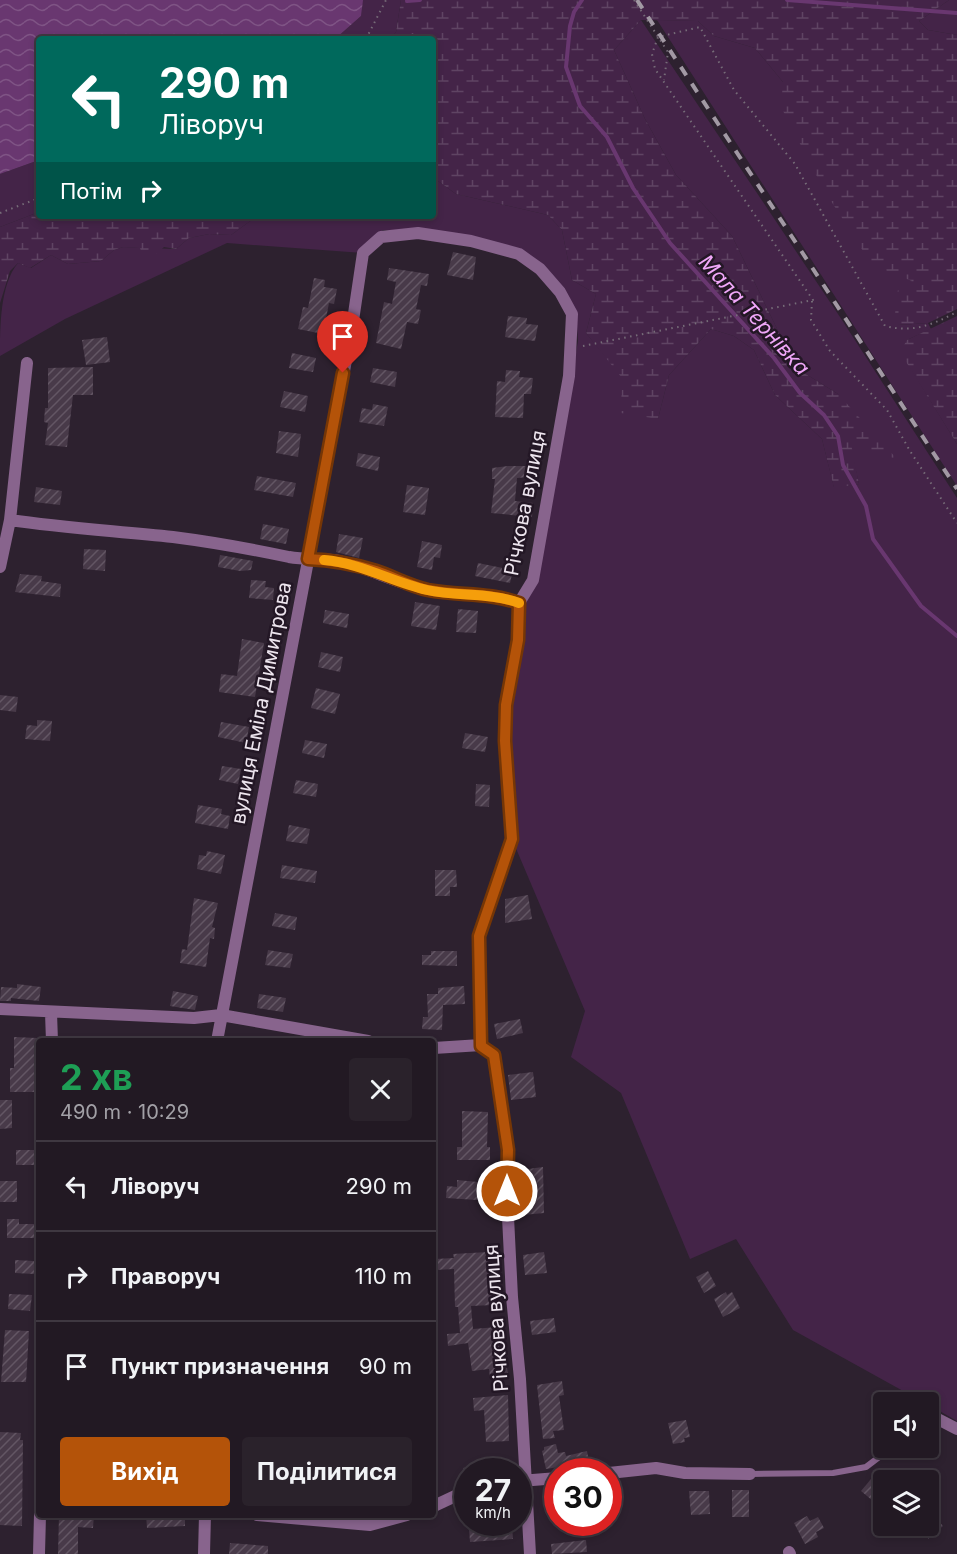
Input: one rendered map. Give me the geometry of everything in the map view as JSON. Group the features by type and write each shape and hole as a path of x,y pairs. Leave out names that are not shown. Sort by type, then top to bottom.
{"street":[{"name":"Річкова вулиця","path":"381,237 418,233 471,241 519,254 540,269 560,292 572,314 569,376 533,580 519,603 518,640 506,705 505,741 512,839 479,936 481,1046 494,1055 508,1150 506,1177 512,1297 520,1379 522,1458"},
{"name":"вулиця Еміла Димитрова","path":"217,1038 351,334 363,253 381,237"},
{"path":"0,567 10,520 27,363"},
{"path":"10,520 74,529 172,537 308,559 337,561 378,572 408,585 428,590 473,596 489,594 519,603"},
{"path":"0,1009 195,1018 221,1015 351,1038"},
{"path":"51,1013 52,1038"},
{"path":"436,1048 481,1046"},
{"path":"939,1420 957,1429"},
{"path":"622,1472 656,1468 686,1473 750,1474"},
{"path":"436,1505 454,1497"},
{"path":"39,1554 40,1518"},
{"path":"204,1554 205,1518"},
{"path":"291,1518 370,1525 396,1518"},
{"name":"Річкова вулиця","path":"528,1536 530,1554"}],"lane":[{"path":"750,1474 833,1473 866,1467 878,1458"}],"path":[{"path":"368,36 386,0"},
{"path":"634,0 668,52 663,81"},
{"path":"957,312 929,326 903,331 885,326 795,164 734,90 700,27 658,37 652,54 655,69 813,300 811,320 830,351 887,410 910,451 957,523"},
{"path":"0,213 36,199"},
{"path":"569,349 813,300"}],"green space":[{"path":"362,0 401,0 396,32 393,36 338,36 361,16"},
{"path":"401,0 949,0 919,21 928,30 957,35 957,309 928,323 898,325 895,314 898,289 912,281 872,265 824,190 781,107 783,82 755,48 714,36 698,21 641,20 614,50 645,119 676,175 732,236 796,368 838,394 896,458 870,455 848,429 859,484 834,488 822,439 775,395 754,350 734,336 711,329 669,375 658,419 621,413 622,378 586,333 596,294 572,280 562,230 548,215 456,194 436,179 436,36 393,36 396,32"},
{"path":"949,0 957,0 957,35 928,30 919,21"},
{"path":"641,20 840,317 957,498 957,1421 939,1411 939,1392 905,1392 793,1330 736,1239 690,1259 621,1093 571,1057 585,1011 512,839 509,703 522,607 536,582 578,341 576,313 520,250 417,230 383,230 365,244 363,253 227,243 65,319 0,356 4,294 18,263 31,268 51,255 68,264 101,261 114,250 123,247 176,249 189,238 209,234 231,235 253,219 436,219 436,179 456,194 548,215 562,230 572,280 596,294 586,333 658,419 669,375 711,329 734,336 754,350 775,395 822,439 834,487 859,484 838,394 796,368 732,236 676,175 645,119 614,50"},
{"path":"657,20 698,21 714,36 755,48 783,82 912,281 898,325 928,323 931,329 907,340 910,367 957,444 957,486"},
{"path":"36,161 36,213 0,227 0,174"},
{"path":"36,213 36,219 253,219 231,235 209,234 189,238 176,249 164,247 150,259 144,259 140,248 123,247 114,250 101,261 68,264 51,255 30,268 18,263 10,271 0,303 0,227"},
{"path":"957,316 957,444 900,352 907,340"}],"water":[{"path":"0,0 363,0 361,16 338,36 36,36 36,161 0,174"}],"building":[{"path":"453,252 476,257 473,280 447,275"},
{"path":"389,268 429,274 427,286 421,285 416,309 421,310 418,324 407,322 401,349 376,343 384,302 392,304 396,282 387,280"},
{"path":"314,278 325,280 324,287 337,289 334,304 329,303 323,334 298,329 303,307 308,308"},
{"path":"508,316 527,318 526,324 538,325 535,341 505,337"},
{"path":"107,337 110,362 86,365 82,340"},
{"path":"292,353 316,358 313,372 289,368"},
{"path":"93,367 93,395 73,395 67,447 45,445 48,423 44,422 45,408 48,408 48,368"},
{"path":"373,368 397,372 395,387 370,382"},
{"path":"506,370 520,371 519,377 533,378 531,394 524,394 523,418 495,417 497,381 505,382"},
{"path":"284,391 308,396 305,412 280,407"},
{"path":"373,404 388,407 384,426 359,422 362,408 372,410"},
{"path":"279,431 301,434 298,457 276,453"},
{"path":"358,453 380,457 378,471 356,466"},
{"path":"529,466 529,477 517,478 515,501 533,503 532,517 491,513 495,479 492,479 492,468"},
{"path":"257,476 296,483 293,497 254,490"},
{"path":"407,485 429,488 425,515 403,512"},
{"path":"36,487 62,491 60,505 34,502"},
{"path":"263,524 289,529 286,544 260,539"},
{"path":"339,534 363,538 359,558 336,552"},
{"path":"422,541 442,545 440,558 434,557 432,570 417,567"},
{"path":"84,549 106,550 105,571 83,569"},
{"path":"220,555 253,561 251,570 240,571 218,567"},
{"path":"478,563 513,570 510,583 475,576"},
{"path":"20,574 42,576 41,581 61,584 60,597 15,592"},
{"path":"251,580 266,581 265,587 274,588 273,600 249,598"},
{"path":"415,602 440,606 436,630 411,626"},
{"path":"458,609 478,611 476,633 456,632"},
{"path":"325,610 349,614 347,628 323,623"},
{"path":"242,639 264,643 255,697 219,692 221,674 237,676"},
{"path":"321,652 343,657 340,672 318,667"},
{"path":"316,688 340,694 335,714 311,708"},
{"path":"0,695 18,697 16,712 0,710"},
{"path":"37,720 52,721 50,741 25,739 27,725 37,726"},
{"path":"221,722 249,727 246,743 218,737"},
{"path":"465,733 488,737 485,752 462,748"},
{"path":"305,740 327,744 324,758 302,753"},
{"path":"222,766 241,769 238,784 219,780"},
{"path":"296,780 318,784 316,797 293,793"},
{"path":"476,784 490,785 489,807 475,806"},
{"path":"198,805 222,809 221,814 230,816 228,829 195,823"},
{"path":"289,825 310,829 307,844 286,841"},
{"path":"207,851 225,855 221,874 197,869 199,855 206,856"},
{"path":"282,865 317,871 315,883 280,878"},
{"path":"435,870 456,870 457,887 450,887 450,896 435,896"},
{"path":"528,895 532,919 505,923 505,899"},
{"path":"194,898 218,903 212,927 215,928 214,939 210,938 206,967 180,963 182,949 187,950"},
{"path":"275,913 297,917 295,930 272,926"},
{"path":"268,950 293,954 290,968 265,965"},
{"path":"431,951 457,951 457,966 422,965 422,955 431,955"},
{"path":"17,984 41,987 39,1001 11,998 11,1001 0,1001 1,987 17,988"},
{"path":"464,986 465,1004 443,1005 442,1030 422,1029 423,1017 428,1017 427,994 438,994 438,988"},
{"path":"173,991 198,996 195,1010 170,1006"},
{"path":"259,994 286,998 283,1012 257,1008"},
{"path":"520,1019 523,1033 497,1039 494,1024"},
{"path":"14,1037 37,1038 36,1092 10,1092 10,1068 14,1068"},
{"path":"533,1072 536,1097 511,1100 508,1075"},
{"path":"0,1100 12,1100 12,1128 0,1129"},
{"path":"462,1111 488,1112 487,1147 490,1147 490,1160 457,1160 457,1147 462,1147"},
{"path":"16,1150 36,1150 36,1165 16,1165"},
{"path":"543,1167 544,1213 523,1215 520,1170"},
{"path":"457,1180 478,1182 477,1200 446,1198 447,1186 457,1187"},
{"path":"0,1181 17,1181 17,1202 0,1202"},
{"path":"7,1219 19,1219 19,1224 36,1224 36,1238 7,1238"},
{"path":"488,1252 493,1305 471,1306 473,1329 497,1327 500,1361 506,1361 508,1374 490,1377 489,1369 472,1371 468,1343 448,1346 447,1334 460,1333 458,1307 455,1307 454,1269 436,1270 436,1259 454,1258 453,1254"},
{"path":"544,1252 547,1273 525,1275 523,1255"},
{"path":"15,1260 34,1261 34,1274 15,1273"},
{"path":"708,1271 716,1286 704,1293 696,1277"},
{"path":"726,1292 727,1295 732,1292 740,1308 723,1317 714,1299"},
{"path":"9,1294 32,1295 30,1311 8,1309"},
{"path":"554,1318 556,1332 532,1335 530,1321"},
{"path":"5,1330 29,1331 26,1382 1,1382"},
{"path":"562,1381 564,1395 559,1396 564,1430 553,1431 555,1438 543,1439 537,1385"},
{"path":"508,1395 509,1441 486,1442 484,1410 474,1411 473,1398"},
{"path":"686,1420 690,1437 684,1438 685,1442 673,1444 668,1423"},
{"path":"0,1432 21,1433 20,1440 23,1440 22,1526 0,1525"},
{"path":"556,1444 558,1453 565,1452 566,1456 587,1451 588,1458 544,1458 544,1460 542,1451 544,1447"},
{"path":"873,1477 873,1501 861,1491"},
{"path":"732,1490 749,1490 749,1517 732,1517"},
{"path":"689,1491 709,1491 710,1514 691,1515"},
{"path":"807,1516 810,1521 818,1517 824,1528 816,1532 818,1537 805,1544 794,1523"},
{"path":"59,1518 94,1518 93,1528 78,1527 78,1554 58,1554"},
{"path":"146,1518 185,1518 185,1526 147,1528"},
{"path":"470,1536 513,1536 513,1539 470,1542"},
{"path":"586,1540 587,1552 552,1554 551,1544"},
{"path":"230,1543 268,1546 268,1554 229,1554"}],"waterway":[{"path":"407,1 420,0"},
{"name":"Мала Тернівка","path":"582,0 574,12 570,26 566,67 580,106 607,137 633,188 670,243 774,358 800,393 824,415 838,436 843,465 866,506 873,539 921,606 957,636"},
{"path":"787,0 957,13"}],"railway":[{"path":"637,0 957,489"}],"slow traffic":[{"path":"324,560 337,561 378,572 408,585 428,590 473,596 489,594 519,603"}],"route":[{"path":"343,373 308,559 337,561 378,572 408,585 428,590 473,596 489,594 519,603 518,640 506,705 505,741 512,839 479,936 481,1046 494,1055 500,1087 508,1150 507,1191"}]}
